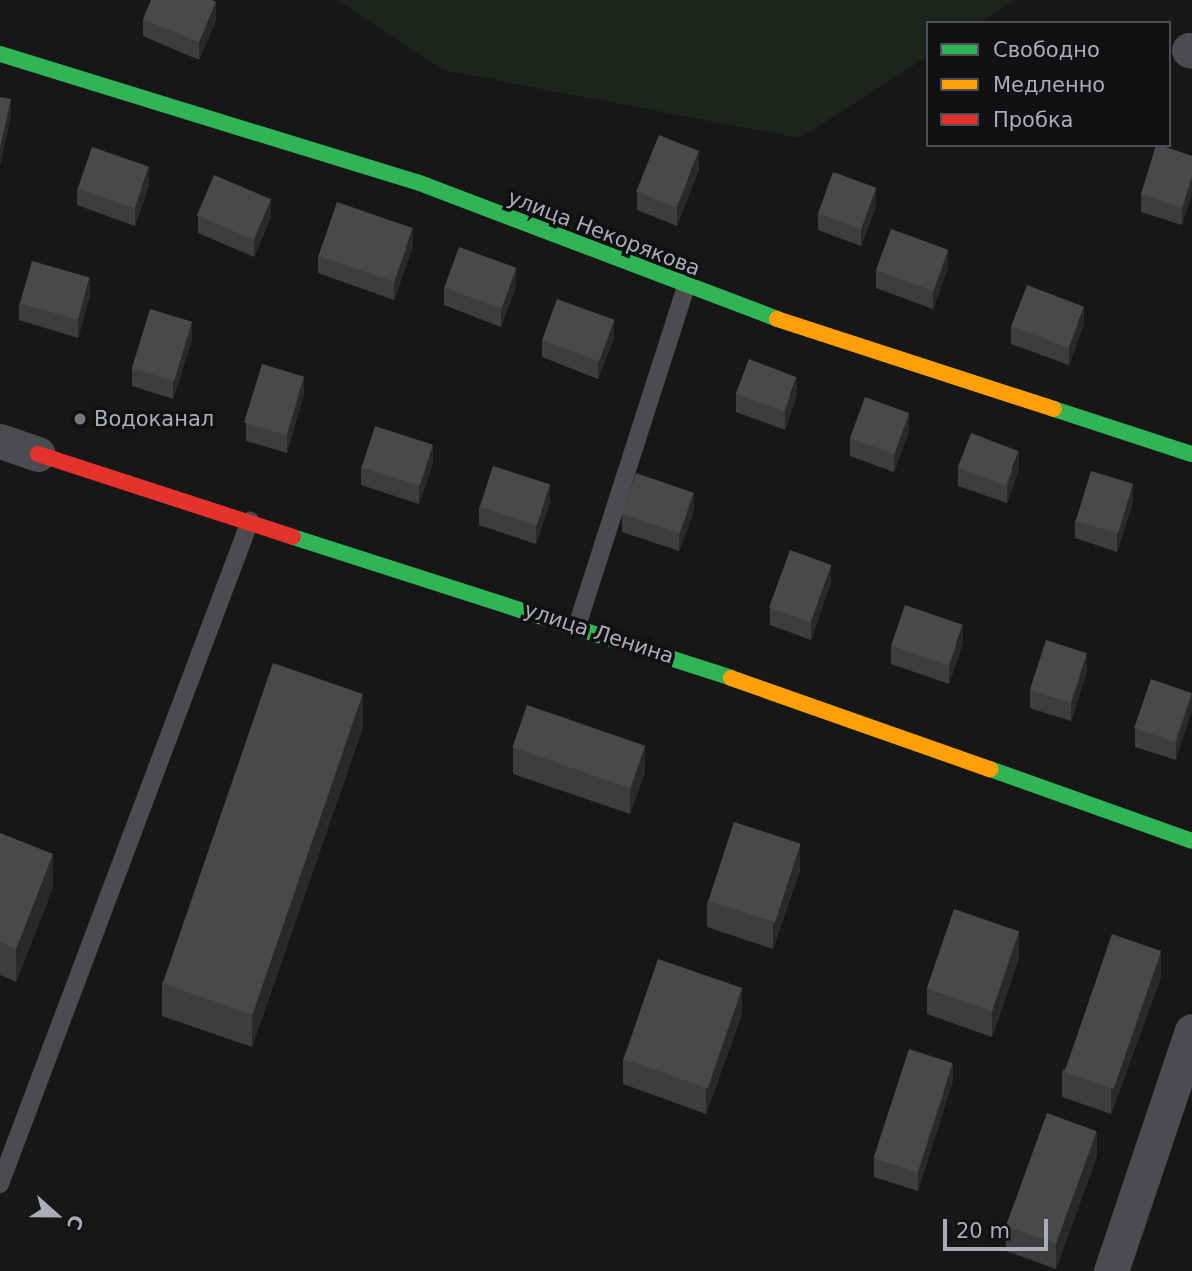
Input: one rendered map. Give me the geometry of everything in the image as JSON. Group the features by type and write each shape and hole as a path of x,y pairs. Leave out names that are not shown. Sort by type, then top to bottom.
{"street":[{"name":"улица Некорякова","path":"0,54 417,182 685,289 1192,454"},
{"name":"улица Ленина","path":"0,441 577,626 1192,842"},
{"path":"1111,1271 1192,1031"}],"lane":[{"path":"577,626 685,289"},
{"path":"0,1184 250,521"}],"shaded area":[{"path":"337,0 1015,0 982,21 926,21 926,57 800,138 443,70"}],"building":[{"path":"151,0 216,2 199,42 143,19"},
{"path":"0,97 11,99 0,148"},
{"path":"659,135 699,151 676,208 636,192"},
{"path":"92,147 149,167 134,208 78,189"},
{"path":"1155,147 1166,147 1192,156 1192,177 1182,208 1141,194"},
{"path":"833,172 876,188 861,229 818,213"},
{"path":"214,175 271,199 254,240 197,216"},
{"path":"337,202 413,228 394,282 318,256"},
{"path":"891,229 948,250 933,291 876,270"},
{"path":"459,247 516,268 502,308 444,287"},
{"path":"32,261 90,278 78,320 20,303"},
{"path":"1027,285 1084,307 1068,348 1011,326"},
{"path":"557,299 614,320 599,361 542,340"},
{"path":"150,309 192,322 174,381 132,368"},
{"path":"749,359 797,377 783,412 736,394"},
{"path":"262,364 304,377 286,435 244,422"},
{"path":"865,397 909,413 894,454 850,438"},
{"path":"375,426 433,445 420,486 362,467"},
{"path":"971,433 1019,451 1005,486 958,468"},
{"path":"493,466 550,485 537,525 480,507"},
{"path":"1091,471 1133,484 1118,534 1076,521"},
{"path":"636,473 694,493 680,534 622,514"},
{"path":"790,550 831,565 810,622 769,607"},
{"path":"905,605 963,625 949,666 891,646"},
{"path":"1046,640 1087,653 1071,703 1030,689"},
{"path":"273,663 363,694 252,1014 163,984"},
{"path":"1151,679 1192,693 1175,742 1134,728"},
{"path":"527,705 645,746 631,788 512,748"},
{"path":"734,822 801,844 775,923 708,901"},
{"path":"0,833 53,854 16,949 0,942"},
{"path":"954,909 1019,931 992,1011 927,988"},
{"path":"1112,934 1161,951 1114,1089 1064,1072"},
{"path":"658,959 742,988 708,1088 623,1059"},
{"path":"909,1049 953,1063 917,1173 873,1158"},
{"path":"1047,1113 1097,1131 1056,1244 1006,1226"}],"traffic: fast":[{"path":"0,54 417,182 777,319"},
{"path":"1054,409 1192,454"},
{"path":"293,537 731,678"},
{"path":"990,769 1192,841"}],"traffic: slow":[{"path":"777,319 1054,409"},
{"path":"731,678 990,769"}],"traffic: jam":[{"path":"38,454 293,537"}],"place":[{"name":"Водоканал","path":"80,419"}]}
